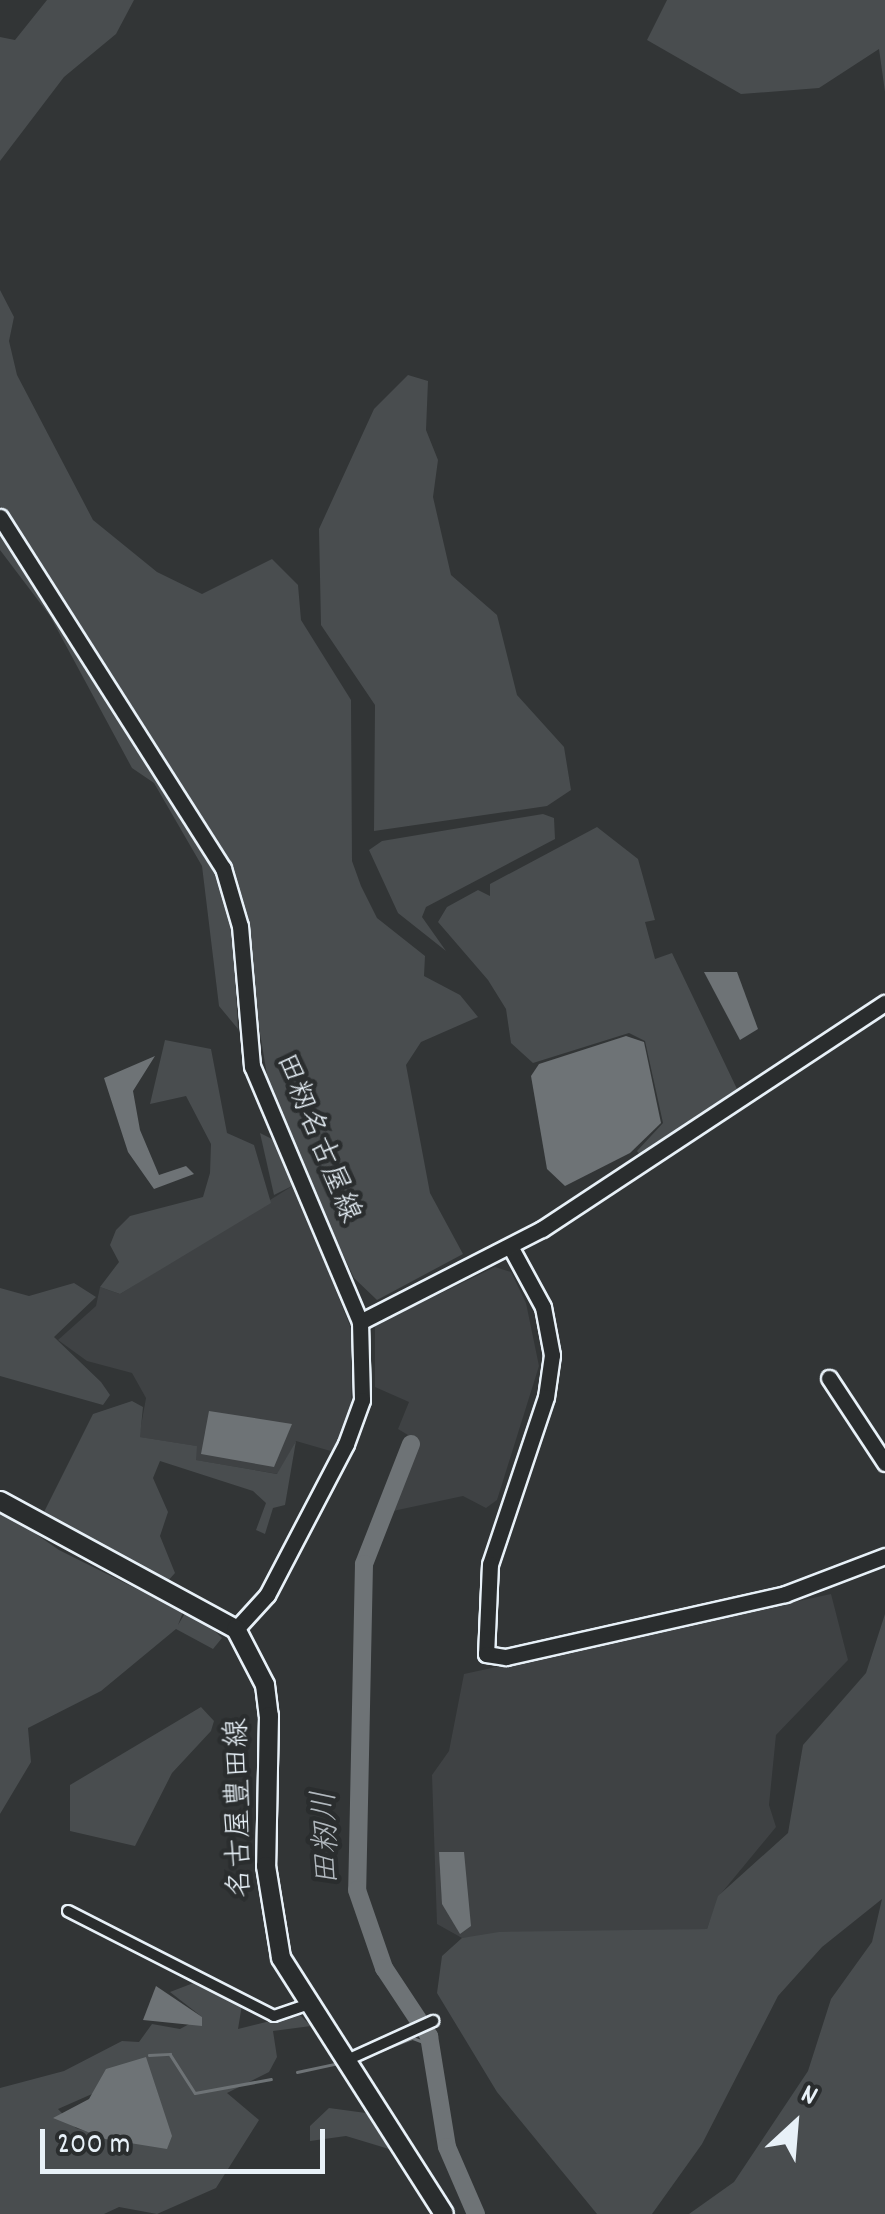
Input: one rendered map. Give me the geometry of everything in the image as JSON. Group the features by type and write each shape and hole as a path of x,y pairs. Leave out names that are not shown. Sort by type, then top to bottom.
{"main road":[{"path":"0,1501 236,1630"},
{"name":"名古屋豊田線","path":"236,1630 265,1685 269,1716 272,1921 306,2005 444,2214"}],"street":[{"name":"田籾名古屋線","path":"0,516 223,868 240,926 252,1066 360,1322 362,1400 346,1444 266,1595 236,1630"},
{"path":"360,1322 510,1248 885,1004"},
{"path":"510,1248 542,1307 552,1355 546,1397 490,1564 486,1654 506,1657 786,1594 885,1556"},
{"path":"829,1378 885,1464"},
{"path":"68,1911 274,2016 306,2005"},
{"path":"344,2061 430,2022"}],"shaded area":[{"path":"47,0 134,0 116,34 64,77 0,161 0,37 15,40"},
{"path":"667,0 885,0 885,92 879,49 819,88 741,94 647,40"},
{"path":"0,290 14,317 9,341 17,375 93,520 157,572 202,594 272,559 298,585 301,620 351,700 352,861 361,886 377,918 425,956 424,976 460,995 478,1017 421,1042 406,1065 430,1193 463,1254 377,1300 354,1278 271,1099 235,884 0,506"},
{"path":"408,375 428,381 426,430 438,460 433,497 451,575 497,615 517,695 564,747 571,790 547,806 374,831 375,705 321,625 319,529 374,409"},
{"path":"0,532 207,855 232,920 238,1029 219,1006 202,866 154,783 132,768 50,616 0,550"},
{"path":"543,814 554,818 555,839 426,907 422,917 446,951 398,913 369,850 382,841"},
{"path":"597,827 638,859 655,920 645,922 655,959 672,953 738,1091 641,1157 637,1151 663,1123 645,1041 629,1033 533,1063 511,1043 506,1009 488,980 438,922 447,907 478,890 490,896 490,884"},
{"path":"704,972 737,972 758,1029 740,1040"},
{"path":"626,1036 644,1042 661,1123 630,1153 565,1186 547,1169 531,1076 539,1064"},
{"path":"165,1040 211,1049 227,1133 254,1145 271,1203 120,1294 100,1287 119,1262 110,1245 116,1230 130,1216 203,1197 210,1173 211,1144 186,1096 150,1104"},
{"path":"155,1056 133,1091 140,1130 159,1175 186,1166 194,1174 154,1189 128,1152 104,1078"},
{"path":"260,1133 274,1140 294,1185 274,1195"},
{"path":"294,1185 352,1331 351,1406 334,1452 296,1441 278,1474 195,1460 196,1446 139,1437 146,1398 132,1373 87,1361 58,1340 96,1306 100,1287 120,1294"},
{"path":"495,1267 511,1272 526,1303 539,1366 497,1500 486,1508 463,1496 393,1511 418,1441 398,1429 409,1402 375,1387 375,1325"},
{"path":"74,1283 96,1297 54,1337 101,1382 110,1395 103,1405 0,1376 0,1288 29,1296"},
{"path":"132,1401 143,1407 140,1437 197,1446 196,1460 277,1474 296,1441 285,1505 273,1508 265,1534 256,1530 266,1503 253,1491 160,1461 153,1478 168,1512 160,1536 175,1573 166,1583 40,1520 93,1414"},
{"path":"209,1411 292,1424 274,1467 201,1454"},
{"path":"0,1509 59,1550 183,1612 178,1625 187,1610 196,1612 222,1638 213,1649 176,1629 101,1691 28,1728 31,1762 0,1814"},
{"path":"831,1594 848,1660 776,1735 769,1805 776,1827 719,1896 707,1929 462,1938 437,1924 432,1775 449,1751 464,1674"},
{"path":"885,1614 885,2214 689,2214 734,2182 808,2071 831,1999 872,1942 882,1899 822,1947 778,1996 702,2144 652,2214 597,2214 497,2092 437,1993 442,1956 462,1938 499,1932 707,1929 718,1896 788,1833 803,1745 866,1673"},
{"path":"201,1707 214,1721 211,1731 172,1773 135,1846 70,1831 70,1785"},
{"path":"439,1852 464,1852 471,1926 460,1934 442,1904"},
{"path":"196,1982 242,2005 238,2029 299,2014 311,2026 273,2031 277,2057 269,2072 227,2093 259,2120 216,2188 157,2214 119,2207 104,2214 0,2214 0,2088 64,2071 122,2041 139,2042 152,2024 180,2029 202,2017 170,1992","holes":["92,2094 130,2145 76,2128 58,2109"]},
{"path":"156,1986 202,2017 202,2026 143,2020"},
{"path":"146,2057 172,2136 167,2149 105,2139 53,2118 89,2099 106,2069"},
{"path":"329,2108 366,2113 389,2149 346,2136 310,2141 310,2126"}],"waterway":[{"name":"田籾川","path":"411,1444 364,1564 357,1890 384,1968 429,2036 447,2147 476,2214"},
{"path":"376,2052 413,2038 429,2044"},
{"path":"149,2055 170,2054 195,2093 271,2079"},
{"path":"297,2072 339,2063"}]}
